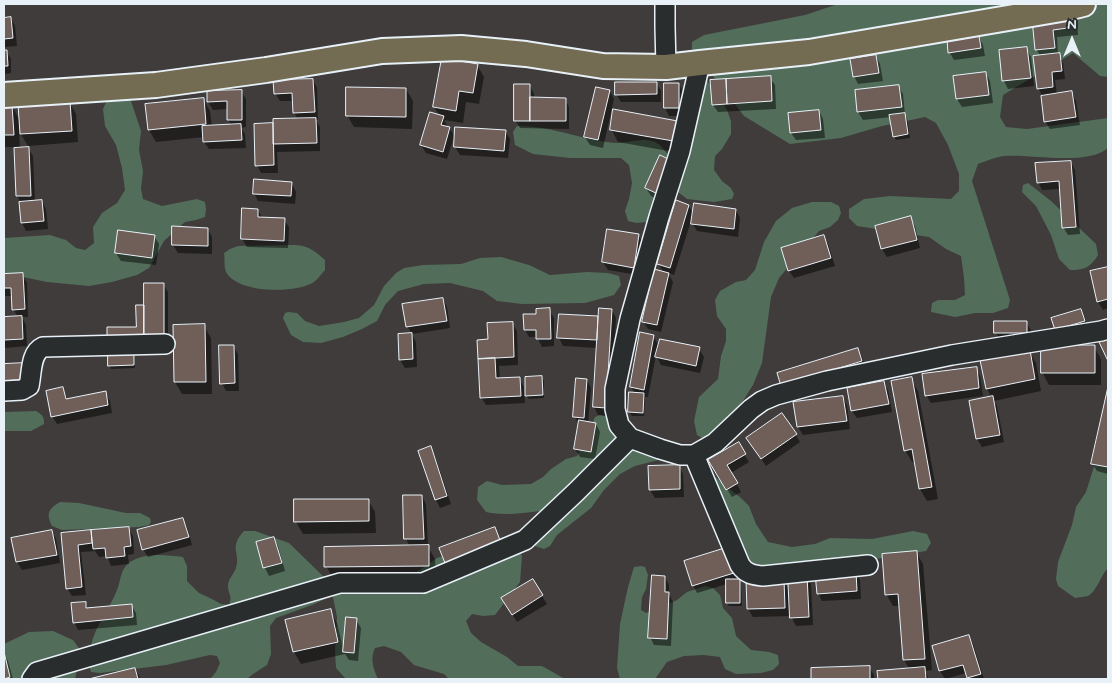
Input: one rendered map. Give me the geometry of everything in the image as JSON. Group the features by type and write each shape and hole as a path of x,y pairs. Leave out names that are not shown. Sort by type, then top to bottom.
{"main road":[{"path":"4,95 156,85 382,52 431,49 461,48 526,54 603,66 666,67 809,52 1083,4"}],"street":[{"path":"665,4 666,67"},
{"path":"700,62 680,151 630,319 615,389 617,417 620,425 630,438 680,455 694,455 715,443 751,409 762,401 776,395 827,381 952,355 1108,329"},
{"path":"4,391 22,390 30,386 34,354 43,347 165,344"},
{"path":"32,679 37,672 340,584 423,583 524,540 630,438"},
{"path":"694,455 740,565 749,574 763,576 868,565"}],"green space":[{"path":"838,4 1108,4 1108,77 1100,76 1073,53 1003,95 1000,117 1006,127 1027,129 1108,118 1108,148 1087,157 998,157 978,164 972,181 1010,300 1008,308 993,313 975,313 955,317 931,312 932,303 938,300 955,300 965,295 961,256 946,249 929,237 857,226 849,218 849,209 864,199 890,196 951,199 959,191 959,174 948,145 936,123 925,117 882,126 841,138 790,144 744,116 692,49 692,42 704,35 805,15"},
{"path":"702,78 706,79 727,110 731,121 731,134 722,149 715,156 714,170 722,181 731,188 734,194 732,199 714,202 687,199 678,192 675,175"},
{"path":"110,94 131,101 141,131 139,150 143,171 141,189 143,199 162,206 197,199 205,202 205,217 185,222 164,241 149,268 137,275 112,282 89,286 47,282 4,273 4,238 50,235 66,240 76,248 85,250 94,243 93,227 102,213 117,203 125,190 116,145 105,126 103,109"},
{"path":"517,126 555,130 604,142 622,143 644,140 655,142 667,153 668,187 647,222 636,223 628,221 625,211 632,183 629,165 621,158 570,158 533,154 515,145 513,132"},
{"path":"1028,183 1051,201 1096,244 1098,255 1092,263 1083,269 1070,270 1059,259 1051,235 1036,206 1022,192 1023,185"},
{"path":"812,202 831,202 839,206 841,213 838,220 830,227 819,231 779,278 771,297 762,363 753,385 727,426 714,435 702,438 697,435 694,421 699,397 718,379 721,356 726,341 726,329 717,316 715,300 720,291 736,282 746,280 755,270 764,242 776,221 792,208"},
{"path":"290,245 309,248 325,260 325,270 314,282 293,289 280,290 251,287 239,283 230,277 225,269 224,253 238,246"},
{"path":"501,257 529,265 550,275 587,272 608,273 619,276 621,285 614,295 585,303 522,304 497,301 483,291 450,283 424,284 398,291 385,305 377,321 343,337 321,343 303,342 291,335 283,318 285,313 297,313 305,321 319,326 359,318 374,305 384,286 396,273 404,268 423,265 461,264 480,258"},
{"path":"36,411 43,416 44,424 31,431 4,431 4,412"},
{"path":"600,415 637,435 663,439 675,446 666,458 635,466 620,474 604,490 591,508 557,535 550,546 544,549 535,546 533,537 544,516 541,511 507,514 486,512 477,500 478,487 487,481 502,485 531,484 543,477 566,459 577,456 595,417"},
{"path":"1108,422 1108,568 1097,587 1088,596 1075,598 1058,586 1056,579 1058,562 1072,525 1076,507 1086,492"},
{"path":"700,472 714,476 749,506 756,524 768,542 792,547 815,544 830,538 872,539 913,531 927,534 931,543 926,551 869,560 754,570 735,554"},
{"path":"60,502 79,503 126,513 140,513 150,518 151,522 149,525 139,527 62,530 52,526 49,518 49,512"},
{"path":"244,531 255,531 289,543 325,578 328,592 325,599 276,618 270,626 271,654 267,665 247,679 210,679 220,663 217,656 210,655 166,665 100,673 91,672 90,655 93,638 114,596 123,571 130,562 149,555 183,557 187,566 187,581 199,593 221,604 229,605 231,599 228,583 237,563 237,542"},
{"path":"504,537 516,545 522,556 520,582 495,615 483,616 472,614 466,621 471,633 481,642 507,657 518,666 542,666 565,679 449,679 444,674 414,665 401,652 384,646 375,648 372,659 378,679 346,679 336,668 337,617 332,592 405,580 437,558"},
{"path":"634,567 645,567 648,575 646,589 642,597 641,610 646,613 677,600 687,592 705,586 713,588 720,595 723,608 732,618 736,636 751,650 778,655 779,664 773,670 761,673 736,674 725,669 720,657 704,655 684,656 667,662 655,679 620,679 617,668 620,624"},
{"path":"53,631 73,640 81,651 75,679 4,679 4,644 29,632"}],"building":[{"path":"1073,14 1075,27 1053,30 1055,48 1035,50 1032,19"},
{"path":"11,17 13,38 4,39 4,18"},
{"path":"979,36 981,48 948,53 947,40"},
{"path":"1027,47 1031,78 1002,81 999,50"},
{"path":"4,50 7,50 8,66 4,66"},
{"path":"1060,53 1062,71 1052,72 1053,87 1037,89 1033,56"},
{"path":"876,55 879,73 853,77 850,59"},
{"path":"442,58 478,64 473,93 459,91 456,111 433,107"},
{"path":"986,72 989,95 956,99 953,76"},
{"path":"771,76 772,101 727,104 726,79"},
{"path":"313,79 315,112 293,113 292,93 274,94 273,80"},
{"path":"726,79 727,104 712,105 710,80"},
{"path":"615,82 657,82 657,94 615,95"},
{"path":"664,83 679,83 679,108 664,108"},
{"path":"514,84 530,84 530,121 514,121"},
{"path":"899,85 902,107 857,112 855,90"},
{"path":"346,87 406,88 406,117 346,116"},
{"path":"596,87 610,90 598,140 584,137"},
{"path":"242,90 242,120 227,120 227,101 207,102 207,91"},
{"path":"1072,91 1076,117 1044,122 1041,96"},
{"path":"530,97 566,98 566,121 530,121"},
{"path":"204,98 206,124 148,130 145,104"},
{"path":"70,101 72,131 20,134 18,104"},
{"path":"4,105 12,105 14,135 4,135"},
{"path":"613,109 683,122 679,142 610,130"},
{"path":"819,110 821,130 790,133 788,113"},
{"path":"430,112 444,116 441,125 450,127 443,152 420,145"},
{"path":"905,113 908,134 893,137 889,115"},
{"path":"316,118 317,143 273,144 273,119"},
{"path":"273,123 274,165 255,166 254,124"},
{"path":"241,124 242,140 203,142 202,126"},
{"path":"455,127 506,130 504,151 454,147"},
{"path":"29,147 31,196 16,196 14,148"},
{"path":"660,155 674,162 658,194 645,188"},
{"path":"1071,161 1076,227 1062,228 1059,181 1037,183 1035,163"},
{"path":"254,179 292,182 291,196 253,194"},
{"path":"42,200 44,221 21,223 19,202"},
{"path":"676,200 689,205 670,268 657,264"},
{"path":"694,203 736,209 734,229 691,224"},
{"path":"242,208 258,209 258,217 285,218 284,241 241,239"},
{"path":"911,216 917,240 881,249 875,226"},
{"path":"172,226 208,228 208,246 172,245"},
{"path":"607,229 639,234 634,268 602,262"},
{"path":"118,230 155,235 152,258 115,253"},
{"path":"824,235 831,258 788,271 781,248"},
{"path":"1108,267 1108,299 1097,302 1090,271"},
{"path":"654,269 669,273 657,325 642,322"},
{"path":"23,273 25,309 12,310 11,288 4,288 4,274"},
{"path":"144,283 164,283 164,339 144,339"},
{"path":"443,298 447,321 406,327 402,304"},
{"path":"136,305 144,305 144,339 107,339 107,327 136,327"},
{"path":"550,308 551,339 536,339 536,330 524,330 523,314 536,314 536,309"},
{"path":"599,308 612,309 606,408 593,407"},
{"path":"1081,309 1085,321 1055,330 1051,318"},
{"path":"559,314 598,316 597,340 557,338"},
{"path":"22,316 23,339 4,340 4,317"},
{"path":"994,321 1027,321 1027,333 994,333"},
{"path":"513,322 514,357 478,359 477,340 488,339 487,323"},
{"path":"205,324 206,382 174,382 173,325"},
{"path":"640,332 654,335 644,390 630,387"},
{"path":"412,333 413,359 399,360 398,334"},
{"path":"1108,338 1108,361 1099,342"},
{"path":"660,339 700,347 696,366 655,357"},
{"path":"219,345 234,345 235,383 220,384"},
{"path":"1041,345 1095,345 1095,373 1041,373"},
{"path":"858,348 862,361 781,386 777,373"},
{"path":"1030,350 1035,379 986,389 980,360"},
{"path":"108,352 134,352 134,365 108,366"},
{"path":"495,358 496,378 520,377 521,396 480,398 478,359"},
{"path":"25,363 27,379 4,381 4,364"},
{"path":"977,367 979,388 925,396 922,374"},
{"path":"542,376 543,395 525,396 525,377"},
{"path":"912,377 932,487 919,489 912,449 904,451 891,381"},
{"path":"576,378 587,379 584,418 573,417"},
{"path":"884,381 889,404 851,411 847,388"},
{"path":"63,387 66,399 106,391 108,405 51,417 46,391"},
{"path":"1108,387 1108,467 1091,464"},
{"path":"629,392 644,393 643,413 628,412"},
{"path":"843,396 847,421 797,427 793,402"},
{"path":"993,396 1000,435 976,439 969,401"},
{"path":"782,413 797,434 761,459 746,438"},
{"path":"579,420 596,423 591,452 574,449"},
{"path":"739,442 746,454 727,465 738,483 726,490 708,460"},
{"path":"431,446 447,496 435,500 418,451"},
{"path":"680,465 680,489 649,490 648,466"},
{"path":"403,495 422,495 424,539 404,539"},
{"path":"294,499 369,499 369,521 294,522"},
{"path":"183,518 189,537 142,550 137,530"},
{"path":"129,527 131,546 124,547 125,556 106,558 105,548 93,549 91,530"},
{"path":"495,527 501,543 445,563 439,548"},
{"path":"52,530 57,555 16,562 11,538"},
{"path":"91,530 92,543 78,545 82,587 66,589 61,533"},
{"path":"274,537 282,563 263,568 256,542"},
{"path":"429,545 429,566 324,567 324,547"},
{"path":"729,547 737,572 692,586 684,561"},
{"path":"917,551 925,659 903,660 898,594 885,595 882,554"},
{"path":"856,571 857,591 817,594 815,573"},
{"path":"652,575 665,576 665,592 669,592 667,639 648,638"},
{"path":"788,575 807,575 809,617 790,618"},
{"path":"533,579 543,595 512,615 501,598"},
{"path":"726,579 740,579 740,603 726,603"},
{"path":"784,579 785,608 747,609 746,580"},
{"path":"86,602 86,608 132,604 133,617 73,623 71,603"},
{"path":"331,609 338,642 293,652 285,620"},
{"path":"346,617 357,618 354,653 343,652"},
{"path":"969,635 981,674 967,678 963,665 939,671 932,646"},
{"path":"4,652 10,677 4,679"},
{"path":"870,666 870,679 811,679 811,668"},
{"path":"925,667 926,679 878,679 877,671"},
{"path":"135,668 138,679 89,679"}]}
